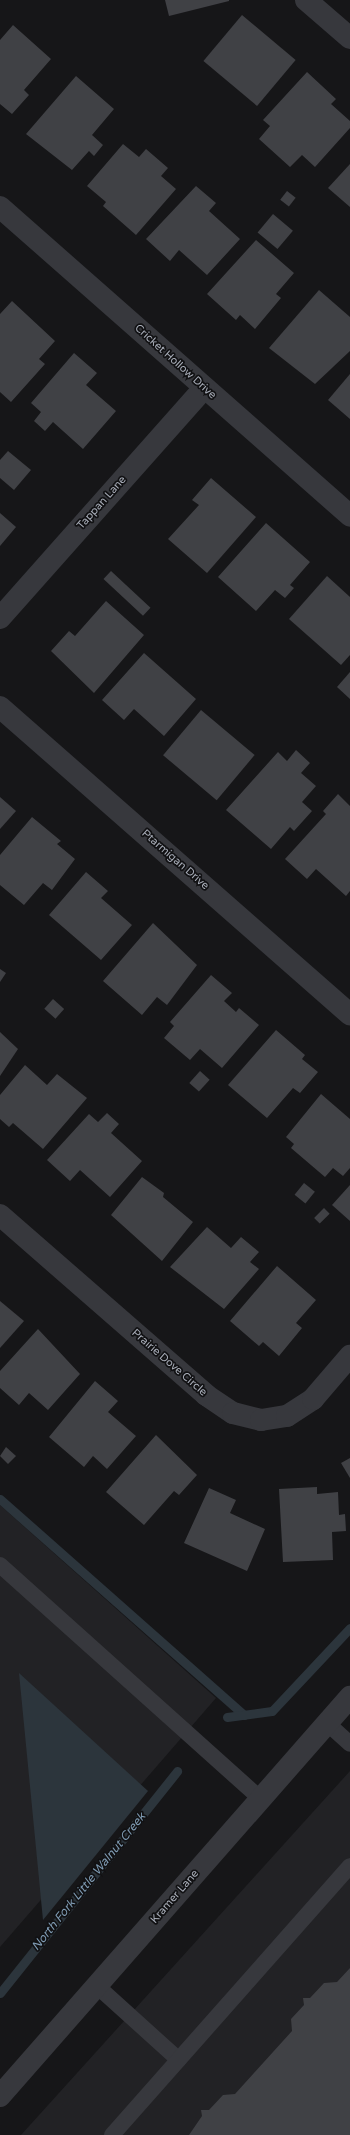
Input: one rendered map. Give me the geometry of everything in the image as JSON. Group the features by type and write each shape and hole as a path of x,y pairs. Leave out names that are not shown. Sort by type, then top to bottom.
{"street":[{"path":"306,0 350,38"},
{"name":"Cricket Hollow Drive","path":"0,207 350,516"},
{"name":"Tappan Lane","path":"0,618 204,388"},
{"name":"Ptarmigan Drive","path":"0,707 350,1014"},
{"name":"Prairie Dove Circle","path":"0,1215 206,1395 233,1413 261,1420 287,1416 313,1399 350,1356"},
{"name":"Kramer Lane","path":"0,2096 350,1697"}],"lane":[{"path":"0,1564 261,1799"},
{"path":"327,1723 350,1744"},
{"path":"112,2135 350,1866"},
{"path":"96,1986 179,2060"}],"shaded area":[{"path":"0,1505 216,1698 0,1947"},
{"path":"19,1673 148,1791 43,1920"},
{"path":"350,1771 350,2135 21,2135"}],"building":[{"path":"165,0 229,0 229,1 169,16"},
{"path":"242,15 296,60 257,106 203,61"},
{"path":"13,25 51,59 24,90 29,95 12,114 0,104 0,40"},
{"path":"307,72 336,99 331,104 350,121 350,128 315,167 302,155 290,167 259,139 270,126 263,120"},
{"path":"76,76 114,109 92,135 103,145 94,156 89,151 72,170 26,134"},
{"path":"123,144 139,157 146,149 168,168 161,176 176,189 136,235 103,206 106,202 87,186"},
{"path":"350,164 350,207 328,188"},
{"path":"196,186 216,203 209,211 240,239 207,275 179,250 170,261 146,239"},
{"path":"287,191 296,198 289,206 280,200"},
{"path":"273,214 293,231 277,249 258,232"},
{"path":"256,240 294,273 276,294 281,298 255,329 240,315 236,320 207,294"},
{"path":"319,290 350,317 350,351 315,384 269,348"},
{"path":"12,301 55,341 39,359 45,364 11,402 0,392 0,314"},
{"path":"74,353 97,373 86,385 116,411 83,449 53,422 45,431 34,421 41,412 31,403"},
{"path":"350,374 350,419 328,400"},
{"path":"8,451 31,470 14,490 0,478 0,460"},
{"path":"211,478 256,517 207,573 168,539 199,505 192,500"},
{"path":"0,513 16,527 0,546"},
{"path":"266,523 310,562 290,585 294,588 285,598 275,590 256,611 218,577"},
{"path":"111,571 150,608 143,616 103,579"},
{"path":"327,576 350,597 350,655 341,665 289,619"},
{"path":"106,601 144,635 94,693 51,651 69,631 75,636"},
{"path":"144,653 196,699 164,736 134,709 124,720 102,700"},
{"path":"350,672 350,699 337,687"},
{"path":"201,710 255,755 217,800 163,755"},
{"path":"296,750 310,763 301,773 316,786 302,802 312,811 294,831 290,827 271,849 226,810 278,752 287,761"},
{"path":"338,794 350,806 350,891 346,896 316,869 307,879 285,859 326,814 323,811"},
{"path":"0,797 16,811 0,829"},
{"path":"32,817 61,841 57,844 75,859 52,890 43,883 24,905 0,885 0,855"},
{"path":"86,872 108,891 101,898 132,925 101,960 49,915"},
{"path":"153,923 197,965 167,1005 157,997 142,1015 103,981"},
{"path":"0,969 6,973 0,982"},
{"path":"211,975 232,993 224,1001 236,1012 239,1008 259,1025 222,1068 200,1049 190,1060 164,1038 174,1026 170,1022"},
{"path":"53,999 64,1009 55,1019 44,1009"},
{"path":"276,1030 305,1055 302,1059 318,1072 300,1093 293,1088 267,1118 228,1085"},
{"path":"0,1032 18,1049 0,1076"},
{"path":"25,1065 47,1085 57,1074 87,1098 43,1149 13,1123 9,1127 0,1119 0,1095"},
{"path":"200,1071 210,1080 199,1092 189,1083"},
{"path":"321,1094 350,1119 350,1168 343,1176 333,1168 325,1177 291,1148 294,1144 286,1137"},
{"path":"107,1113 119,1124 111,1133 142,1161 110,1197 80,1170 70,1181 47,1160 89,1114 98,1122"},
{"path":"142,1177 164,1193 163,1197 193,1222 162,1261 111,1215"},
{"path":"304,1183 315,1192 305,1203 295,1195"},
{"path":"350,1185 350,1221 332,1205"},
{"path":"324,1208 330,1214 320,1224 314,1218"},
{"path":"207,1227 231,1248 241,1237 259,1252 250,1262 259,1269 224,1309 170,1267"},
{"path":"277,1266 316,1300 296,1323 302,1328 279,1356 263,1342 259,1346 230,1321"},
{"path":"0,1301 24,1321 0,1348"},
{"path":"38,1329 80,1374 48,1410 29,1393 19,1405 0,1388 0,1371"},
{"path":"95,1381 118,1401 108,1412 136,1436 107,1469 93,1456 84,1467 49,1437"},
{"path":"156,1435 197,1475 179,1495 174,1491 144,1525 106,1492"},
{"path":"6,1447 16,1456 8,1464 0,1456"},
{"path":"350,1458 350,1478 341,1463"},
{"path":"317,1487 317,1494 338,1492 339,1515 345,1514 346,1531 332,1532 333,1560 283,1562 279,1489"},
{"path":"209,1488 236,1500 230,1513 265,1529 247,1571 184,1543"},
{"path":"350,1968 350,2135 189,2135 202,2116 201,2110 209,2110 223,2095 235,2094 292,2031 291,2019 304,2005 303,1998 310,1998 324,1983 337,1982"}],"waterway":[{"path":"0,1499 244,1715"},
{"name":"North Fork Little Walnut Creek","path":"227,1717 272,1711 350,1628"},
{"name":"North Fork Little Walnut Creek","path":"0,1993 177,1771"}]}
